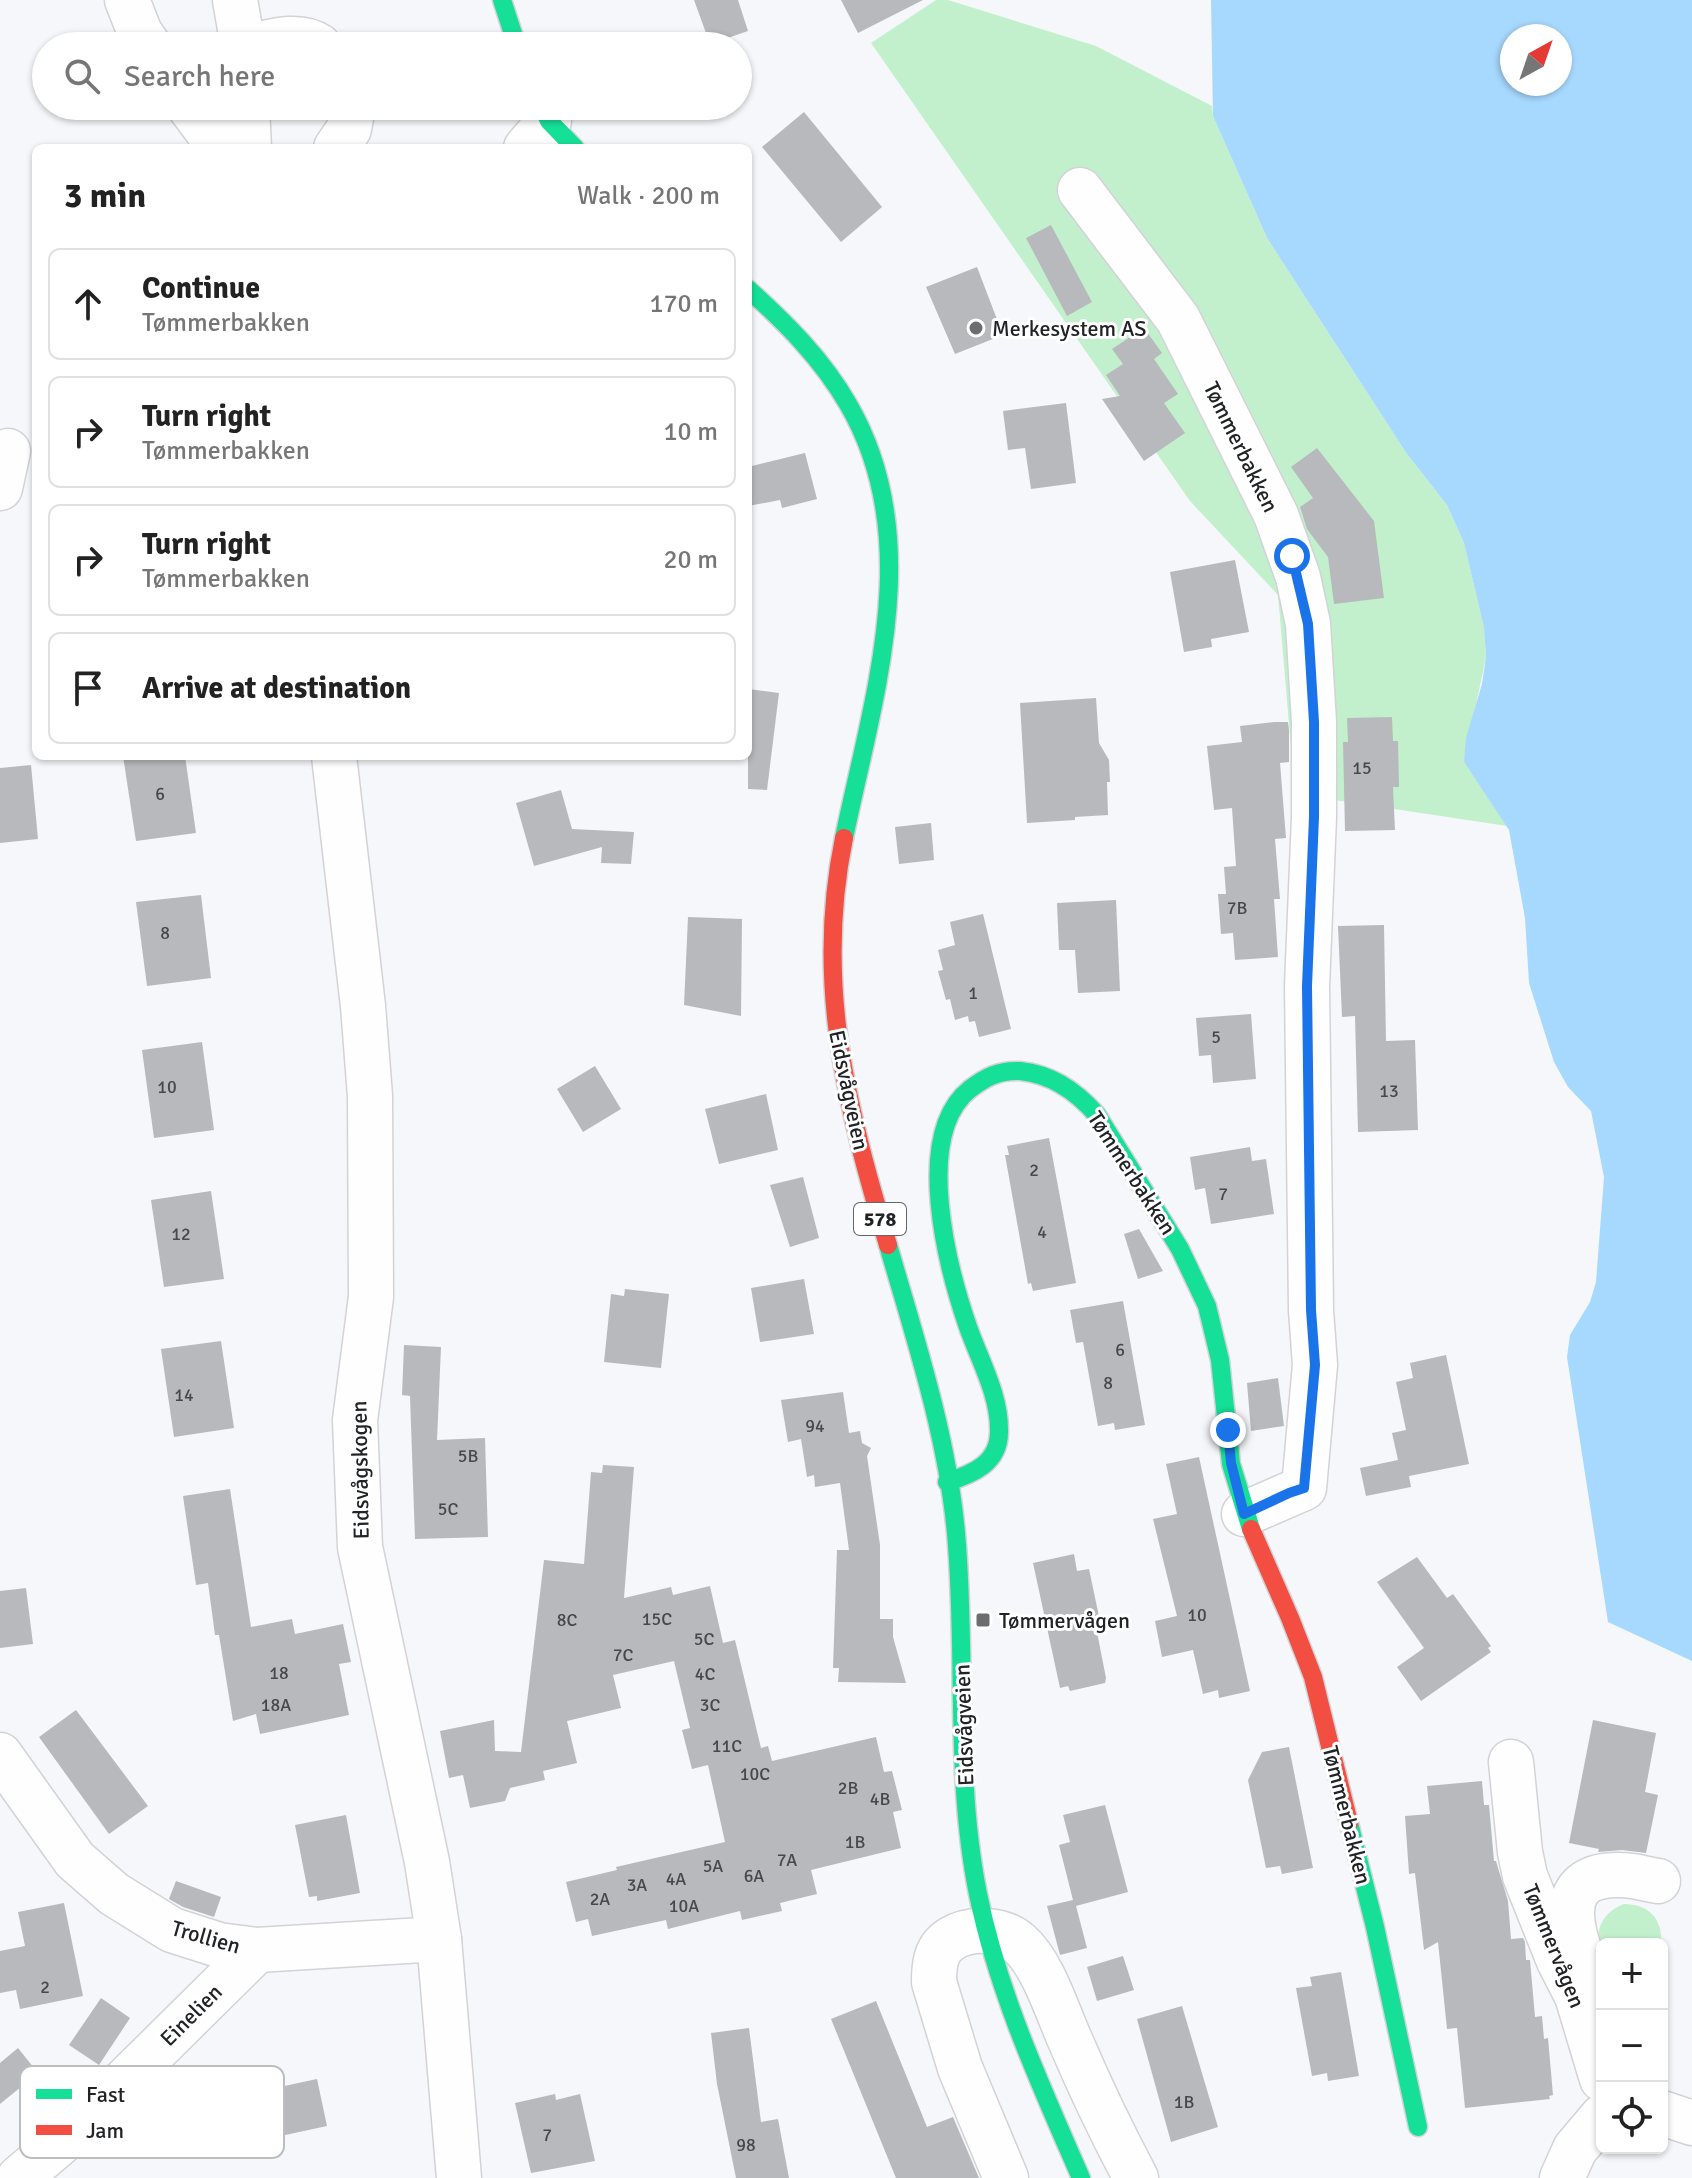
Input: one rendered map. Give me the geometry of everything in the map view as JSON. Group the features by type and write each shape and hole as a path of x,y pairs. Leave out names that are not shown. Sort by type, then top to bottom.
{"main road":[{"path":"502,0 512,32"},
{"name":"Eidsvågveien","path":"752,293 809,346 845,398 872,456 888,524 890,609 869,725 833,887 831,974 835,1028 852,1120 920,1364 947,1482 957,1549 968,1815 986,1930 1016,2022 1081,2178"},
{"name":"Tømmerbakken","path":"947,1482 983,1468 992,1459 998,1445 1000,1426 997,1406 965,1319 944,1240 940,1155 954,1109 963,1096 986,1077 1021,1071 1066,1087 1089,1106 1116,1144 1191,1269 1214,1328 1231,1463 1244,1514 1303,1647 1313,1677 1375,1927 1418,2127"}],"street":[{"path":"127,0 140,32"},
{"path":"235,0 241,32"},
{"path":"199,120 217,144"},
{"path":"248,120 249,144"},
{"path":"339,144 349,129 351,120"},
{"name":"Tømmerbakken","path":"1080,190 1178,319 1276,515 1298,577 1308,624 1314,722 1307,1000 1311,1310 1315,1365 1304,1488 1244,1514"},
{"name":"Eidsvågskogen","path":"334,760 363,1006 370,1096 371,1297 355,1420 360,1547 427,1862 439,1939 459,2178"},
{"name":"Trollien","path":"0,1755 75,1860 114,1894 172,1930 219,1945 257,1950 439,1939"},
{"name":"Tømmervågen","path":"1511,1762 1525,1876 1559,1961 1577,1996 1596,2059"},
{"name":"Tømmervågen","path":"1596,1994 1573,1936 1571,1912 1579,1888 1599,1876 1621,1875 1658,1881"},
{"path":"1006,2178 960,2068 934,1982 934,1968 942,1947 957,1936 986,1930 1017,1940 1042,1976 1088,2081 1136,2178"},
{"name":"Einelien","path":"140,2066 257,1950"},
{"path":"1668,2115 1692,2123"},
{"path":"1562,2178 1575,2149 1596,2124"},
{"name":"Einelien","path":"19,2178 42,2158"}],"green space":[{"path":"936,0 948,0 1096,46 1212,106 1213,116 1267,238 1407,454 1447,505 1464,543 1484,628 1486,657 1464,762 1507,826 1295,794 1278,595 1190,501 871,43"},
{"path":"1624,1904 1647,1910 1657,1920 1661,1938 1599,1938 1599,1929 1605,1917"}],"water":[{"path":"1211,0 1692,0 1692,1661 1608,1622 1567,1357 1570,1335 1590,1302 1596,1282 1604,1177 1591,1111 1568,1087 1554,1062 1529,983 1525,918 1509,830 1464,762 1466,738 1482,684 1486,657 1484,628 1464,543 1447,505 1407,454 1267,238 1213,116"}],"building":[{"path":"694,0 738,0 748,31 706,32"},
{"path":"841,0 923,0 858,33"},
{"path":"804,112 882,207 841,242 762,147"},
{"path":"1051,225 1092,302 1067,316 1026,238"},
{"path":"977,267 1003,335 955,354 926,287"},
{"path":"1144,328 1162,353 1154,359 1178,394 1164,403 1185,433 1144,461 1102,399 1120,396 1106,375 1123,364 1112,349"},
{"path":"1066,403 1076,483 1031,489 1025,448 1008,450 1003,411"},
{"path":"1317,448 1374,521 1384,598 1334,604 1328,557 1307,529 1300,507 1313,498 1291,467"},
{"path":"805,453 817,499 782,508 780,500 752,505 752,466"},
{"path":"1235,560 1249,632 1211,639 1212,647 1184,652 1170,572"},
{"path":"752,690 779,693 767,790 748,789 748,760 752,760"},
{"path":"1096,698 1099,743 1109,760 1108,815 1027,823 1020,703"},
{"path":"1392,717 1393,741 1398,741 1399,787 1393,787 1395,830 1345,831 1343,742 1348,742 1347,718"},
{"path":"1288,722 1289,730 1289,762 1280,763 1286,838 1275,839 1280,899 1274,899 1278,957 1235,960 1233,933 1221,934 1218,894 1226,894 1224,867 1236,866 1232,808 1214,810 1207,746 1242,742 1240,726"},
{"path":"124,760 186,760 196,833 136,841"},
{"path":"31,765 38,839 0,843 0,768"},
{"path":"561,790 572,829 634,832 631,864 601,863 602,847 534,866 516,803"},
{"path":"931,823 934,860 899,864 895,827"},
{"path":"201,895 211,978 147,986 136,902"},
{"path":"1116,900 1120,991 1078,993 1075,950 1059,950 1057,903"},
{"path":"983,914 1011,1029 979,1037 975,1021 969,1022 968,1016 955,1020 938,971 943,970 938,950 955,945 950,922"},
{"path":"688,917 742,919 741,1016 684,1005"},
{"path":"1384,925 1386,1041 1415,1040 1418,1130 1358,1132 1355,1016 1342,1017 1338,926"},
{"path":"1251,1014 1256,1079 1213,1083 1211,1055 1199,1056 1196,1018"},
{"path":"202,1042 214,1130 154,1138 142,1050"},
{"path":"595,1066 621,1109 583,1132 557,1089"},
{"path":"766,1094 778,1150 719,1164 705,1109"},
{"path":"1049,1138 1076,1283 1033,1291 1031,1283 1028,1284 1005,1155 1009,1155 1007,1146"},
{"path":"1250,1147 1252,1161 1266,1159 1274,1214 1211,1224 1205,1188 1195,1190 1190,1157"},
{"path":"803,1177 819,1238 790,1247 770,1185"},
{"path":"211,1191 224,1279 164,1287 151,1200"},
{"path":"1139,1229 1163,1271 1138,1279 1124,1234"},
{"path":"804,1279 814,1334 760,1342 751,1288"},
{"path":"625,1289 669,1294 661,1368 604,1362 611,1294 624,1296"},
{"path":"1123,1301 1145,1425 1115,1430 1114,1423 1098,1426 1083,1342 1076,1343 1070,1310"},
{"path":"221,1341 234,1428 174,1437 161,1349"},
{"path":"404,1345 441,1347 437,1440 485,1438 488,1537 415,1539 410,1396 402,1395"},
{"path":"1446,1355 1469,1464 1409,1476 1411,1487 1366,1496 1360,1468 1398,1460 1392,1433 1406,1430 1396,1382 1413,1378 1410,1363"},
{"path":"1278,1378 1284,1426 1251,1431 1247,1383"},
{"path":"843,1392 849,1433 860,1431 862,1443 871,1448 867,1456 880,1545 880,1619 893,1619 893,1637 906,1683 838,1682 839,1668 833,1668 837,1550 849,1550 840,1483 815,1487 814,1475 807,1477 801,1439 788,1442 781,1400"},
{"path":"1199,1457 1250,1691 1219,1698 1218,1690 1203,1694 1193,1650 1162,1657 1155,1621 1177,1616 1153,1519 1177,1514 1166,1464"},
{"path":"603,1465 634,1467 624,1598 671,1587 673,1595 710,1586 723,1643 735,1640 761,1748 768,1746 772,1761 876,1737 884,1772 892,1771 902,1810 893,1812 901,1848 811,1870 817,1894 780,1903 782,1911 742,1920 740,1911 668,1929 666,1920 592,1936 588,1919 576,1922 566,1882 725,1842 708,1765 692,1769 682,1730 690,1728 674,1661 613,1675 621,1708 567,1721 577,1763 543,1771 545,1780 510,1788 505,1801 470,1808 463,1775 449,1778 440,1731 494,1720 495,1751 521,1752 544,1560 584,1564 591,1472 602,1473"},
{"path":"230,1489 251,1627 292,1619 295,1634 343,1624 351,1662 339,1664 349,1715 260,1734 256,1714 233,1721 208,1583 196,1585 183,1496"},
{"path":"1074,1554 1077,1571 1089,1569 1101,1626 1096,1627 1106,1678 1105,1683 1070,1691 1068,1686 1060,1688 1033,1563"},
{"path":"1417,1557 1447,1598 1453,1594 1491,1646 1488,1648 1491,1652 1421,1701 1397,1667 1424,1648 1377,1582"},
{"path":"26,1588 33,1644 0,1648 0,1591"},
{"path":"76,1710 148,1806 109,1834 39,1737"},
{"path":"1593,1720 1656,1733 1645,1792 1658,1795 1646,1853 1622,1850 1598,1852 1599,1849 1569,1843"},
{"path":"1289,1747 1313,1868 1282,1874 1280,1866 1266,1868 1248,1780 1262,1752"},
{"path":"1482,1781 1484,1805 1489,1805 1494,1861 1508,1901 1511,1939 1523,1938 1525,1942 1526,1960 1530,1960 1535,2017 1542,2016 1544,2039 1548,2038 1553,2095 1549,2096 1550,2099 1465,2108 1457,2028 1447,2029 1438,1942 1424,1950 1415,1873 1409,1874 1405,1816 1430,1814 1427,1786"},
{"path":"1105,1805 1128,1892 1076,1906 1087,1948 1060,1955 1047,1906 1073,1900 1059,1845 1070,1842 1063,1815"},
{"path":"346,1815 360,1893 317,1901 317,1896 309,1897 295,1825"},
{"path":"176,1881 221,1897 214,1917 169,1899"},
{"path":"64,1903 83,1996 20,2009 16,1990 0,1993 0,1951 25,1946 18,1912"},
{"path":"1123,1956 1134,1990 1097,2001 1087,1967"},
{"path":"1341,1972 1359,2076 1328,2081 1327,2073 1312,2076 1296,1988 1312,1986 1310,1977"},
{"path":"101,1998 130,2018 99,2065 69,2045"},
{"path":"876,2001 927,2127 953,2117 979,2178 896,2178 831,2019"},
{"path":"1182,2006 1218,2127 1171,2142 1137,2019"},
{"path":"749,2028 761,2122 778,2119 789,2178 736,2178 717,2084 711,2033"},
{"path":"18,2048 32,2066 20,2066 20,2088 0,2104 0,2063"},
{"path":"317,2079 327,2126 284,2135 284,2086"},
{"path":"555,2094 556,2100 580,2094 595,2161 531,2173 515,2103"}],"traffic: fast":[{"path":"502,0 512,32"},
{"path":"549,120 571,144"},
{"path":"752,293 802,342 848,404 872,456 885,509 889,563 886,619 879,674 844,838"},
{"path":"947,1482 983,1466 995,1452 999,1432 993,1392 960,1302 945,1238 940,1204 942,1137 952,1110 970,1089 993,1075 1020,1071 1042,1076 1063,1086 1097,1115 1180,1249 1207,1306 1220,1360 1231,1464 1251,1529"},
{"path":"888,1245 929,1387 952,1496 959,1578 963,1760 978,1894 1009,2003 1081,2178"},
{"path":"1349,1823 1418,2127"}],"traffic: jam":[{"path":"844,838 832,943 839,1044 860,1144 888,1245"},
{"path":"1251,1529 1313,1677 1349,1823"}],"place":[{"name":"Merkesystem AS","path":"976,328"},
{"name":"Tømmervågen","path":"983,1620"}],"route":[{"path":"1228,1430 1231,1463 1244,1514 1304,1488 1315,1365 1311,1310 1307,986 1314,817 1314,722 1308,624 1292,556"}]}
